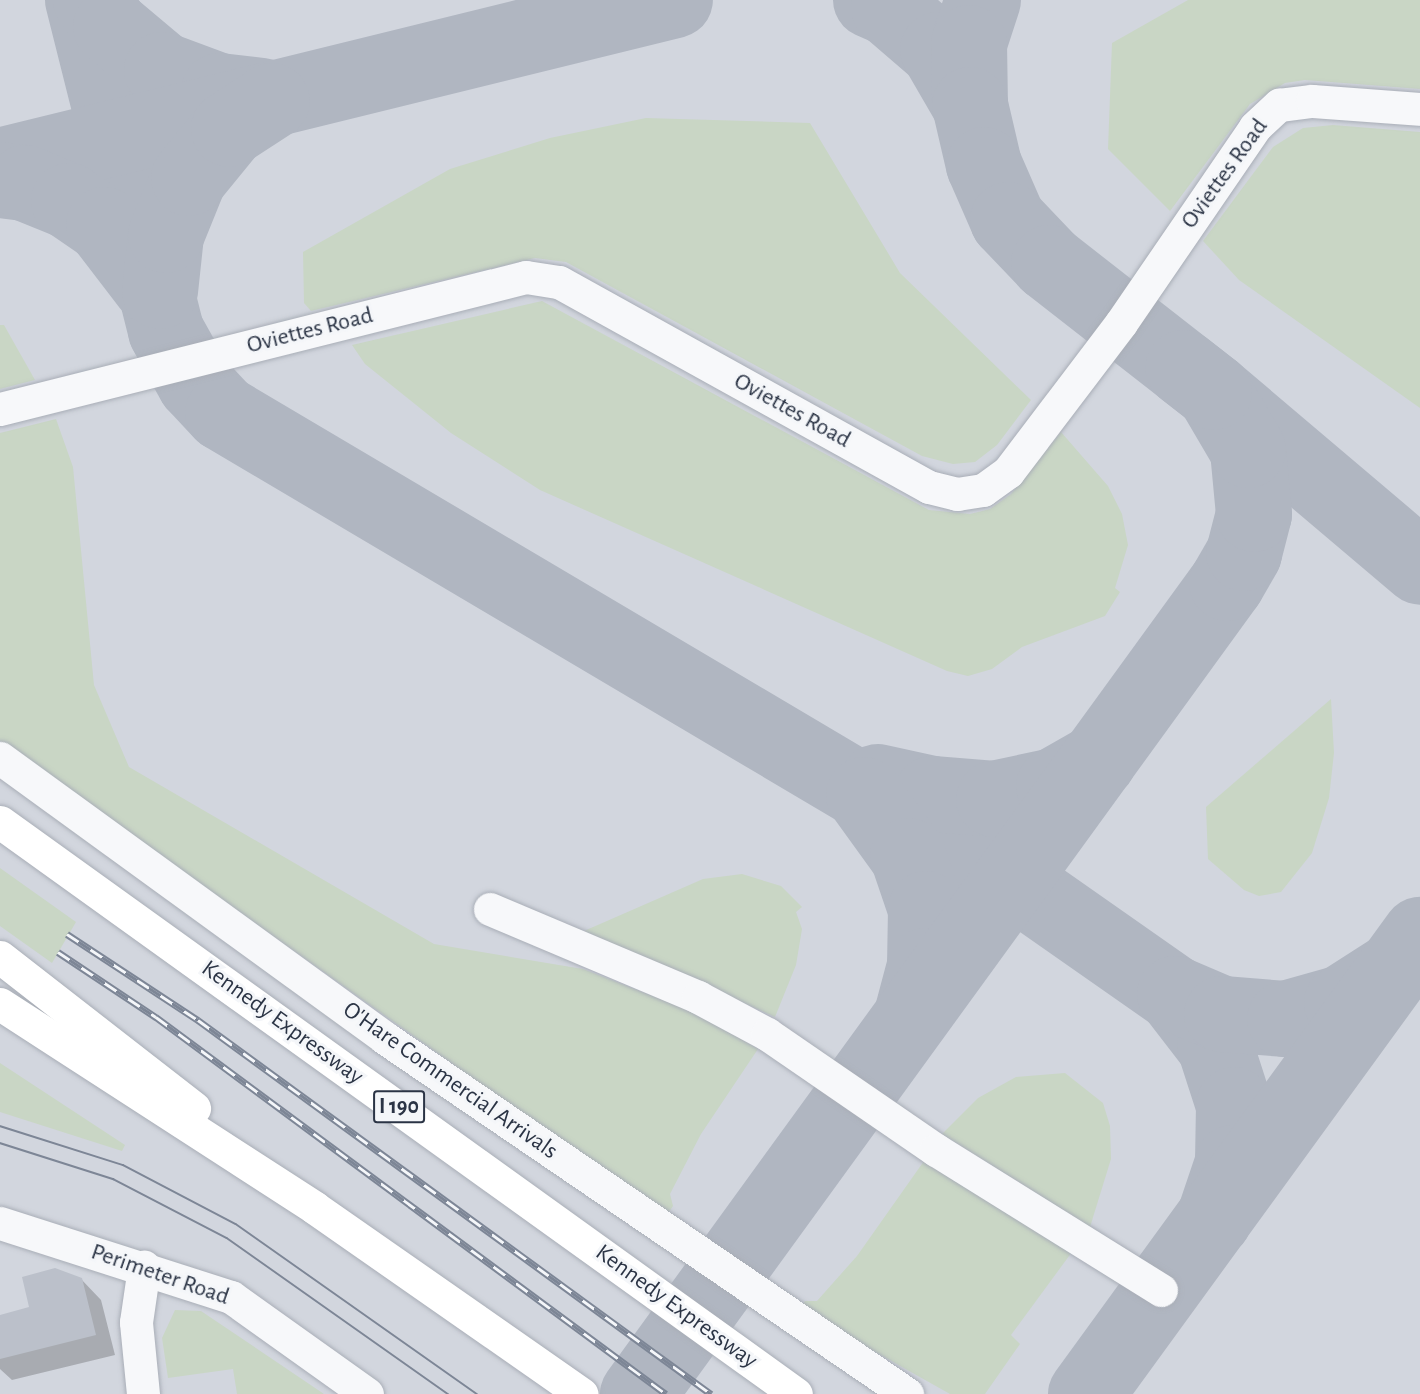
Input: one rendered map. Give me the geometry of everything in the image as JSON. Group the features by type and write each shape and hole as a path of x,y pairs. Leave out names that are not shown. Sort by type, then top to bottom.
{"highway":[{"name":"Kennedy Expressway","path":"0,822 796,1394"},
{"path":"0,957 96,1028 315,1208"},
{"path":"0,1004 315,1208 582,1394"}],"lane":[{"name":"Oviettes Road","path":"0,409 526,277 559,282 929,487 957,494 983,490 1008,472 1121,323 1254,127 1280,105 1312,101 1420,109"},
{"name":"O'Hare Commercial Arrivals","path":"0,758 385,1038 907,1394"},
{"path":"490,909 698,997 767,1034 936,1150 1161,1290"},
{"name":"Perimeter Road","path":"0,1223 144,1267 231,1298 367,1394"},
{"path":"143,1394 136,1322 144,1267"}],"shaded area":[{"path":"0,0 1420,0 1420,1394 0,1394"}],"green space":[{"path":"1188,0 1420,0 1420,89 1305,80 1285,83 1250,104 1170,211 1108,149 1112,43"},
{"path":"646,118 810,123 900,273 1031,400 997,445 975,462 953,464 922,456 566,262 535,258 311,311 304,303 303,252 450,169 550,138"},
{"path":"1333,125 1420,132 1420,408 1239,280 1203,241 1273,147 1303,128"},
{"path":"542,301 929,510 970,514 990,509 1011,494 1061,432 1108,486 1122,514 1128,545 1115,588 1120,592 1105,616 1022,647 992,669 968,676 947,671 540,490 451,433 365,364 352,345"},
{"path":"0,325 4,325 35,380 0,389"},
{"path":"56,419 73,467 94,685 129,767 434,944 583,969 697,1013 758,1049 701,1134 670,1194 673,1206 666,1216 0,741 0,433"},
{"path":"1331,699 1334,753 1329,798 1312,853 1281,892 1259,896 1244,890 1208,859 1206,807"},
{"path":"0,868 76,922 52,963 0,926"},
{"path":"742,874 781,886 802,907 796,912 802,929 796,965 775,1017 584,931 703,879"},
{"path":"0,1063 125,1145 122,1151 0,1112"},
{"path":"1065,1073 1103,1103 1110,1126 1111,1159 1090,1227 942,1134 978,1098 1016,1077"},
{"path":"924,1161 1072,1252 1011,1335 1020,1344 985,1394 950,1394 799,1309 805,1301 817,1301 857,1256"},
{"path":"175,1310 201,1311 324,1394 237,1394 233,1369 168,1378 162,1338"}],"building":[{"path":"55,1268 82,1278 96,1335 0,1359 0,1315 29,1307 22,1277"}],"taxiway":[{"path":"83,0 166,331 195,383 223,413 1012,880 1175,994 1215,1046 1234,1105 1233,1163 1214,1219"},
{"path":"91,0 111,27 162,70 219,91 262,96"},
{"path":"0,166 675,0"},
{"path":"871,0 889,8 938,50 970,105"},
{"path":"983,0 969,43 970,105 984,165 1008,220 1049,263 1214,392 1420,567"},
{"path":"160,291 166,235 189,178 229,129 272,101"},
{"path":"0,180 25,183 69,201 104,225 150,285"},
{"path":"638,1394 1227,583 1244,553 1254,514 1248,450 1214,392 1183,368"},
{"path":"878,782 932,794 994,799 1054,786 1098,761"},
{"path":"864,795 908,856 926,909 925,966 913,1011"},
{"path":"1086,1394 1420,935"},
{"path":"1175,994 1222,1014 1285,1019 1342,1003 1389,973"}],"tram line":[{"path":"0,1126 123,1165 236,1224 477,1394"},
{"path":"0,1143 113,1179 227,1238 448,1394"}],"railway":[{"path":"67,934 198,1020 711,1394"},
{"path":"58,952 156,1017 666,1394"}]}
